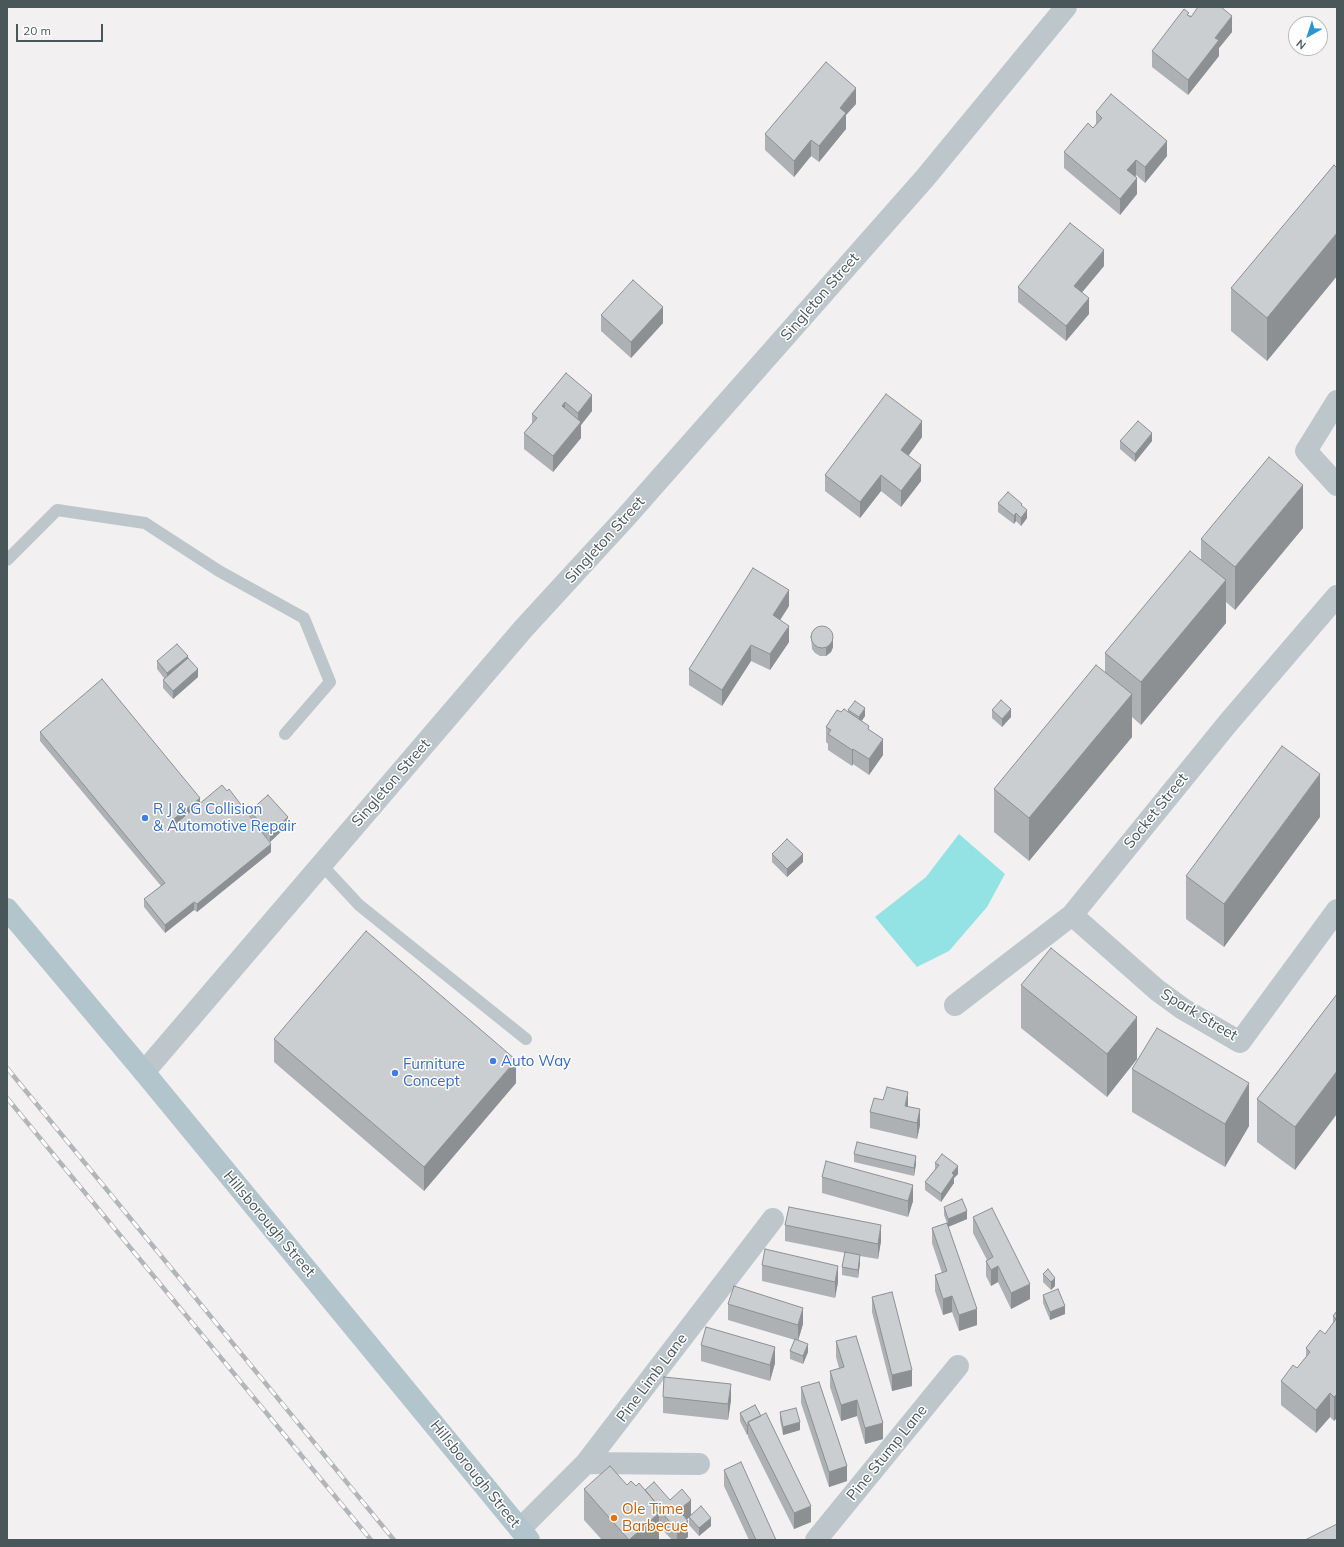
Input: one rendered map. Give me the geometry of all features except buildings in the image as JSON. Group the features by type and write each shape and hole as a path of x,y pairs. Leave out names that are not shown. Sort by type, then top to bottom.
{"main road":[{"name":"Hillsborough Street","path":"7,909 144,1072 525,1535"}],"street":[{"name":"Singleton Street","path":"144,1072 524,628 626,517 925,178 1066,7"},
{"path":"1337,401 1306,451 1337,485"},
{"name":"Socket Street","path":"955,1005 1072,915 1228,722 1337,596"},
{"name":"Spark Street","path":"1072,915 1157,990 1183,1009 1240,1042 1337,910"},
{"name":"Pine Limb Lane","path":"525,1535 586,1463 773,1219"},
{"name":"Pine Stump Lane","path":"816,1540 958,1366"},
{"path":"586,1463 699,1464"}],"lane":[{"path":"7,560 57,510 145,523 219,571 304,618 330,682 285,734"},
{"path":"321,864 359,905 526,1039"}],"water":[{"path":"959,834 1005,874 987,907 949,951 917,967 875,917 926,877"}],"railway":[{"path":"7,1068 394,1540"},
{"path":"7,1098 371,1540"}],"place":[{"name":"R J & G Collision & Automotive Repair","path":"145,818"},
{"name":"Auto Way","path":"493,1061"},
{"name":"Furniture Concept","path":"395,1073"},
{"name":"Ole Time Barbecue","path":"614,1518"}]}
